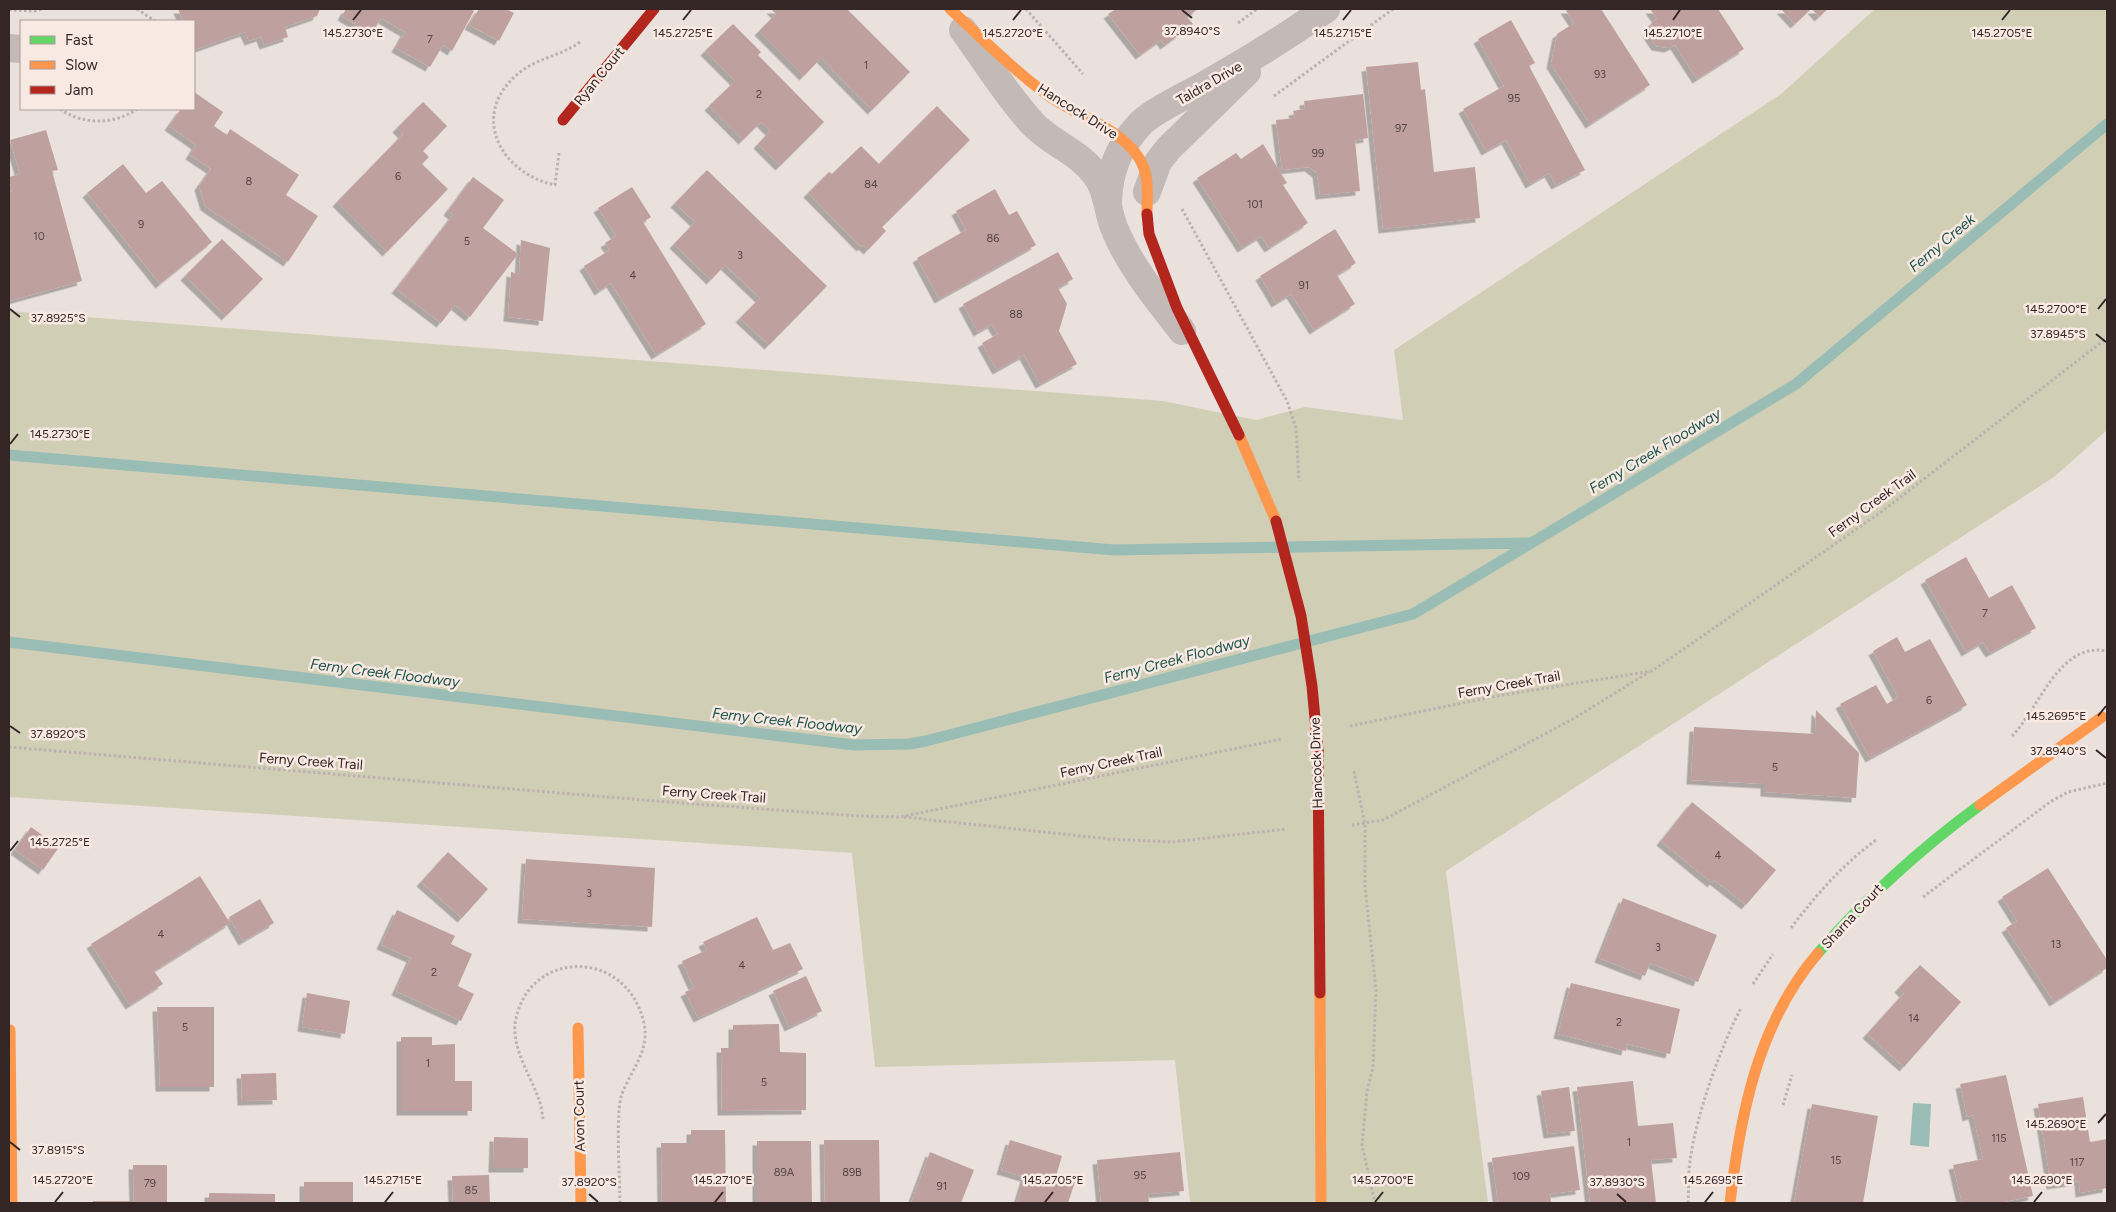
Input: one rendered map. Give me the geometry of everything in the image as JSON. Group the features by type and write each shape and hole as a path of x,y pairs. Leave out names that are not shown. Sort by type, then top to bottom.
{"street":[{"name":"Ryan Court","path":"563,120 654,9"},
{"name":"Hancock Drive","path":"949,9 1046,94 1069,109 1112,130 1125,142 1142,164 1146,175 1148,192 1148,229 1156,256 1198,353 1265,490 1276,521 1301,616 1312,686 1318,751 1323,1200"},
{"name":"Hancock Drive","path":"949,9 1034,124 1054,142 1086,162 1097,175 1115,230 1128,256 1198,353"},
{"name":"Taldra Drive","path":"1108,209 1109,180 1112,168 1125,142 1143,121 1275,45 1326,9"},
{"name":"Taldra Drive","path":"1148,192 1158,162 1168,149 1275,45"},
{"name":"Taldra Drive","path":"1100,124 1143,121"},
{"name":"Taldra Drive","path":"1086,162 1112,168 1134,167 1168,149"},
{"name":"Sharna Court","path":"1730,1203 1739,1136 1756,1065 1775,1022 1796,983 1829,938 1868,896 1902,866 2102,717"},
{"name":"Avon Court","path":"578,1028 581,1203"},
{"path":"10,1030 12,1203"}],"path":[{"path":"9,10 34,11 43,9"},
{"path":"137,9 154,20"},
{"path":"1026,9 1083,75"},
{"path":"1268,101 1392,9"},
{"path":"62,110 85,120 104,122 124,117 135,110"},
{"path":"1178,200 1287,401 1296,428 1300,490"},
{"name":"Ferny Creek Trail","path":"1344,727 1497,696 1652,671 1881,512 2107,338"},
{"name":"Ferny Creek Trail","path":"9,747 656,801 859,816 900,817 1287,738"},
{"path":"1354,768 1365,825 1365,886 1376,990 1373,1067 1367,1091 1362,1145 1374,1203"},
{"path":"1921,898 2050,802 2068,792 2107,783"},
{"path":"1781,1111 1795,1067"}],"shaded area":[{"path":"1875,9 2107,9 2107,430 2054,477 1446,871 1488,1203 1190,1203 1175,1060 875,1067 852,853 9,797 9,311 1163,401 1256,420 1305,407 1403,420 1394,350 1781,94"}],"water":[{"path":"1913,1103 1931,1104 1929,1147 1910,1145"}],"building":[{"path":"178,9 320,9 317,16 285,27 288,37 264,45 261,37 249,41 245,32 195,50 195,20 183,20"},
{"path":"346,9 470,9 474,11 452,51 443,45 430,67 396,48 405,32 381,18 372,34 342,16"},
{"path":"479,9 506,9 514,13 499,41 469,25"},
{"path":"771,9 847,9 910,72 872,110 821,58 804,76 759,31 776,14"},
{"path":"1116,9 1198,9 1187,17 1193,24 1165,45 1161,40 1140,55 1108,14"},
{"path":"1565,9 1601,9 1650,85 1590,124 1551,64 1557,34 1574,23"},
{"path":"1650,9 1718,9 1744,49 1697,79 1675,45 1669,48 1656,46 1648,34 1652,22 1657,19"},
{"path":"1781,9 1811,9 1795,24"},
{"path":"1812,9 1828,9 1819,17"},
{"path":"1511,20 1535,63 1529,66 1585,170 1556,185 1549,173 1530,184 1506,140 1486,151 1463,109 1504,86 1478,39"},
{"path":"733,24 761,52 758,55 824,122 780,166 758,144 770,131 761,122 743,140 709,106 735,81 705,51"},
{"path":"1418,62 1421,90 1425,89 1434,172 1475,167 1480,218 1383,229 1366,67"},
{"path":"195,93 223,112 214,126 227,135 230,129 299,175 286,195 318,216 288,262 205,206 199,186 211,169 190,155 196,145 169,126 180,110 195,110"},
{"path":"1363,94 1368,138 1355,140 1360,191 1320,195 1317,173 1309,167 1282,170 1276,120 1295,118 1293,111 1305,109 1304,101"},
{"path":"423,102 447,126 423,151 429,157 422,164 448,189 387,252 337,202 403,134 397,128"},
{"path":"937,106 970,140 882,227 886,231 868,250 863,245 861,247 808,193 829,172 832,174 861,146 879,164"},
{"path":"46,130 58,170 52,171 82,281 9,301 9,192 12,191 9,177 20,174 10,140"},
{"path":"1263,144 1287,183 1283,185 1308,223 1269,248 1261,236 1242,248 1197,178 1236,153 1241,159"},
{"path":"123,164 146,193 162,181 212,242 160,284 87,193"},
{"path":"707,170 827,286 769,345 740,318 760,298 725,265 711,280 674,244 695,222 675,203"},
{"path":"473,177 504,200 483,228 518,254 470,317 455,305 441,323 396,289 453,215 448,211"},
{"path":"632,187 651,217 643,222 706,324 656,355 611,283 599,291 584,266 610,250 605,243 616,236 598,208"},
{"path":"995,189 1009,215 1017,211 1036,245 939,299 917,258 966,230 956,211"},
{"path":"1335,229 1356,263 1337,275 1355,304 1314,330 1291,294 1276,303 1260,276"},
{"path":"222,239 263,279 226,316 185,276"},
{"path":"521,240 550,248 543,321 508,317 511,272 519,274"},
{"path":"1058,252 1073,279 1058,288 1067,304 1059,331 1077,364 1040,384 1024,355 997,370 982,343 998,334 992,324 978,332 963,304"},
{"path":"1966,557 1989,598 2012,585 2036,628 1990,653 1983,642 1966,652 1925,580"},
{"path":"1897,637 1905,652 1930,639 1967,705 1870,758 1840,704 1876,685 1887,704 1898,697 1873,651"},
{"path":"1816,710 1859,753 1856,798 1765,792 1765,784 1691,780 1694,727 1815,734"},
{"path":"1692,802 1776,870 1746,905 1714,880 1712,883 1661,841"},
{"path":"31,827 59,847 43,870 15,850"},
{"path":"448,852 488,889 462,918 421,882"},
{"path":"526,859 655,868 652,927 522,919"},
{"path":"2048,868 2107,960 2107,968 2054,1002 2006,928 2017,921 2002,897"},
{"path":"200,876 230,923 154,971 163,984 130,1005 91,944"},
{"path":"1623,898 1717,935 1698,982 1650,963 1645,976 1599,958"},
{"path":"260,899 274,923 243,941 229,917"},
{"path":"397,910 455,936 451,944 472,954 458,986 474,994 461,1021 396,991 411,958 381,945"},
{"path":"757,917 773,950 790,943 803,969 698,1018 685,992 694,988 682,961 707,950 703,942"},
{"path":"1920,965 1961,1002 1904,1067 1867,1034 1904,993 1899,988"},
{"path":"806,976 822,1011 789,1027 773,991"},
{"path":"1571,983 1680,1009 1670,1054 1627,1044 1626,1051 1558,1034"},
{"path":"307,993 350,1001 345,1034 302,1027"},
{"path":"157,1007 214,1007 214,1087 160,1087"},
{"path":"779,1024 780,1052 806,1053 806,1110 722,1111 721,1048 733,1048 733,1025"},
{"path":"401,1037 432,1037 432,1045 455,1044 455,1081 472,1081 472,1111 401,1111"},
{"path":"276,1073 277,1100 242,1101 241,1074"},
{"path":"2006,1075 2033,1196 1999,1203 1962,1203 1953,1165 1983,1159 1973,1115 1967,1117 1960,1084"},
{"path":"1633,1081 1638,1126 1673,1123 1677,1158 1651,1160 1656,1203 1590,1203 1577,1087"},
{"path":"1569,1087 1575,1131 1548,1134 1541,1091"},
{"path":"2083,1097 2090,1142 2107,1139 2107,1188 2080,1193 2079,1181 2051,1185 2038,1104"},
{"path":"1812,1104 1878,1116 1863,1203 1794,1203"},
{"path":"691,1130 725,1130 726,1203 662,1203 661,1143 691,1143"},
{"path":"494,1137 528,1138 528,1168 493,1168"},
{"path":"824,1140 879,1140 880,1203 825,1203"},
{"path":"1010,1140 1062,1156 1056,1176 1075,1182 1068,1203 1017,1203 1025,1177 1001,1170"},
{"path":"757,1141 811,1141 812,1203 757,1203"},
{"path":"1574,1146 1580,1190 1550,1194 1551,1203 1498,1203 1492,1158"},
{"path":"930,1152 974,1170 961,1203 911,1203"},
{"path":"1180,1152 1184,1191 1148,1194 1149,1203 1101,1203 1097,1160"},
{"path":"133,1165 167,1165 167,1203 93,1203 93,1201 134,1201"},
{"path":"489,1175 490,1203 453,1203 452,1176"},
{"path":"304,1182 353,1182 353,1203 304,1203"},
{"path":"209,1193 275,1194 275,1203 209,1203"}],"waterway":[{"name":"Ferny Creek Floodway","path":"9,642 854,745 909,744 926,741 1413,614 1796,384 2107,124"},
{"name":"Ferny Creek Floodway","path":"9,455 1114,550 1530,543"}],"traffic: fast":[{"path":"1818,953 1895,874 1980,805"}],"traffic: slow":[{"path":"950,9 1008,63 1045,93 1108,129 1130,147 1139,158 1145,171 1147,214"},
{"path":"1239,435 1276,521"},
{"path":"1980,805 2102,717"},
{"path":"1730,1203 1746,1104 1755,1071 1780,1009 1797,980 1818,953"},
{"path":"1320,993 1321,1203"},
{"path":"578,1028 581,1203"},
{"path":"10,1030 12,1203"}],"traffic: jam":[{"path":"563,120 654,9"},
{"path":"1147,214 1149,234 1177,308 1239,435"},
{"path":"1276,521 1301,616 1312,686 1318,751"},
{"path":"1318,751 1320,993"}],"water label":[{"name":"Ferny Creek","path":"1942,243"}]}
